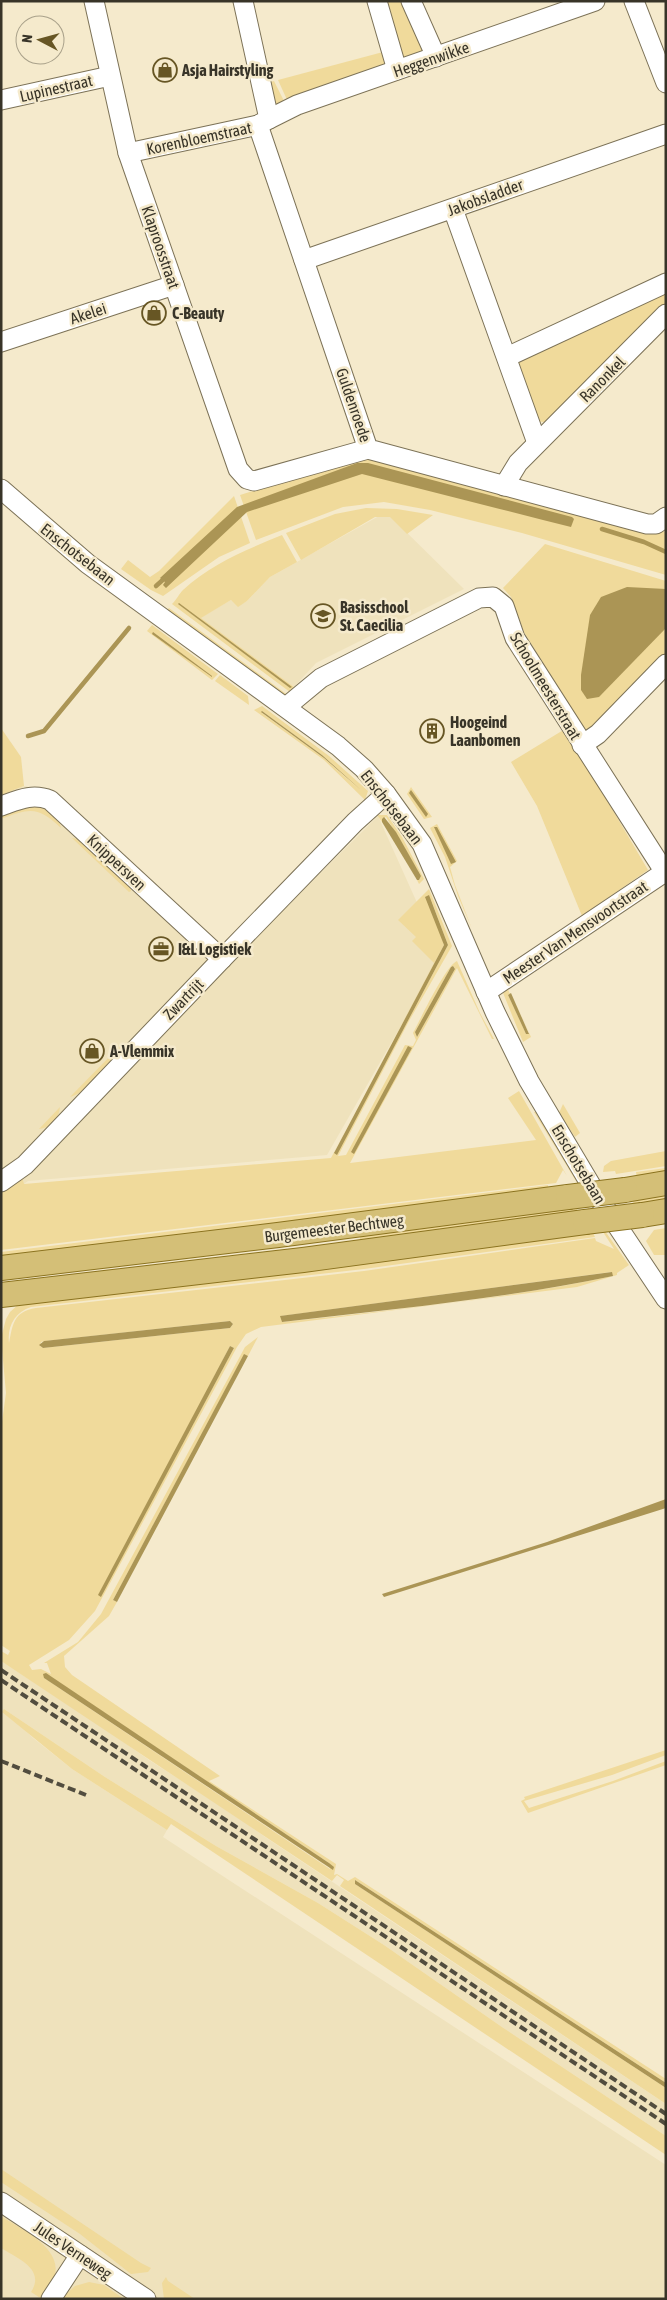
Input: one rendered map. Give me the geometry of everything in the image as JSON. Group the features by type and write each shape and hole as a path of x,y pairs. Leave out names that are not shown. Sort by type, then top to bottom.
{"main road":[{"name":"Burgemeester Bechtweg","path":"1,1268 278,1235 666,1183"},
{"name":"Burgemeester Bechtweg","path":"1,1295 293,1261 666,1211"}],"street":[{"name":"Klaproosstraat","path":"94,1 128,153 238,469 247,479 254,481 368,449"},
{"name":"Korenbloemstraat","path":"128,153 264,122 243,1"},
{"path":"377,1 397,70"},
{"path":"411,1 436,57"},
{"name":"Heggenwikke","path":"264,122 297,105 595,1"},
{"path":"634,1 666,84"},
{"name":"Lupinestraat","path":"1,100 110,76"},
{"name":"Guldenroede","path":"264,122 304,260 368,449 647,524 656,524 666,517"},
{"name":"Jakobsladder","path":"304,260 666,134"},
{"path":"453,209 537,443"},
{"path":"507,358 666,283"},
{"name":"Akelei","path":"1,342 174,284"},
{"name":"Ranonkel","path":"504,486 518,463 666,314"},
{"name":"Enschotsebaan","path":"1,489 88,564 338,746 364,769 386,794 422,844 486,992 534,1089 598,1197 666,1299"},
{"name":"Schoolmeesterstraat","path":"286,707 322,678 479,598 493,597 504,606 515,638 582,745 660,851 665,873"},
{"path":"582,745 598,734 666,664"},
{"name":"Zwartrijt","path":"1,1182 25,1165 355,822 386,794"},
{"name":"Knippersven","path":"1,806 25,797 50,800 222,959"},
{"name":"Meester Van Mensvoortstraat","path":"486,992 665,873"},
{"name":"Jules Verneweg","path":"1,2202 146,2299"},
{"path":"51,2299 80,2255"}],"shaded area":[{"path":"383,1 405,1 426,50 401,59"},
{"path":"383,52 387,67 288,102 278,80"},
{"path":"274,81 285,103 273,108 267,83"},
{"path":"666,290 666,306 551,423 536,421 517,368 520,360"},
{"path":"363,456 655,533 666,531 666,575 522,533 430,510 384,502 343,507 256,540 240,495"},
{"path":"357,463 368,463 574,519 571,527 362,474 247,512 166,588 163,585 165,582 160,578 237,507"},
{"path":"234,496 250,543 219,557 163,596 121,569 128,560 150,577 159,571"},
{"path":"366,508 397,509 433,515 407,534 390,517 375,517 301,560 286,533 335,514"},
{"path":"379,516 391,517 464,589 316,663 294,687 200,618 231,600 238,606 247,601 270,577"},
{"path":"282,535 297,562 270,577 247,601 238,607 231,600 201,618 294,687 290,692 172,604 183,590 206,572 230,558"},
{"path":"545,544 666,581 666,655 589,731 585,731 524,632 511,597 503,588"},
{"path":"627,587 666,589 666,628 599,697 587,699 581,690 581,675 590,615 601,597"},
{"path":"179,603 292,687 290,688"},
{"path":"169,608 289,696 284,697 165,612"},
{"path":"152,625 218,674 212,680 147,631"},
{"path":"153,632 212,676 212,677 152,634"},
{"path":"220,675 248,696 249,705 215,681"},
{"path":"262,706 329,756 368,791 365,800 324,760 254,710","holes":["262,711 322,755 360,790 324,758 262,713"]},
{"path":"262,711 322,755 361,790 324,758"},
{"path":"1,728 21,757 24,786 1,795"},
{"path":"565,729 648,870 582,916 537,806 511,762"},
{"path":"24,786 53,792 228,965 378,816 441,956 327,1155 28,1181 1,1201 1,795"},
{"path":"411,787 432,817 424,819 407,794"},
{"path":"411,790 428,814 426,817 409,793"},
{"path":"25,805 48,810 56,817 61,828 46,816 33,811 1,819 1,814"},
{"path":"377,815 387,815 402,837 424,879 419,884 417,880 421,876 386,817 382,819 382,822"},
{"path":"384,817 396,832 421,876 419,880 417,880 382,822"},
{"path":"437,824 457,861 450,867 472,929 458,896 445,857 430,828"},
{"path":"434,827 437,827 456,862 451,864"},
{"path":"72,838 78,839 130,884 131,891 129,892"},
{"path":"429,889 452,946 409,1021 338,1156 346,1155 405,1045 413,1046 416,1040 413,1033 446,972 452,965 457,961 480,1013 494,1039 492,1039 457,968 350,1163 536,1140 508,1098 519,1091 567,1176 563,1170 556,1183 1,1250 1,1191 22,1177 24,1184 331,1158 334,1152 337,1154 448,945 431,900 444,945 362,1099 434,963 412,941 416,937 398,920","holes":["453,966 455,969 417,1037 415,1032"]},
{"path":"429,895 448,945 337,1155 334,1153 444,945 425,897"},
{"path":"453,966 455,969 417,1037 415,1032"},
{"path":"506,985 510,994 508,995 526,1034 529,1033 515,1001 531,1037 523,1042 501,988"},
{"path":"511,993 529,1034 526,1034 508,995"},
{"path":"122,1044 109,1067 84,1090 70,1097"},
{"path":"408,1046 412,1048 354,1154 351,1152"},
{"path":"563,1104 580,1133 575,1137 559,1113"},
{"path":"60,1107 54,1122 47,1127 39,1129"},
{"path":"534,1112 540,1112 616,1239 576,1181"},
{"path":"666,1151 666,1166 616,1174 615,1171 603,1172 604,1166 611,1161"},
{"path":"666,1168 666,1174 637,1179 636,1172"},
{"path":"548,1185 548,1192 1,1259 1,1252"},
{"path":"576,1190 629,1265 617,1273 617,1275 577,1287 261,1327 246,1334 237,1347 95,1611 69,1640 29,1665 32,1670 41,1669 51,1674 47,1663 44,1663 78,1642 101,1614 245,1347 258,1337 248,1356 244,1355 113,1600 117,1602 109,1616 64,1656 65,1667 72,1675 220,1776 209,1781 336,1864 334,1875 337,1874 348,1881 355,1877 666,2079 666,2083 355,1880 355,1884 666,2088 666,2104 340,1886 344,1880 337,1875 332,1881 1,1661 1,1651 8,1655 10,1651 1,1645 1,1429 6,1393 1,1338 6,1319 10,1312 20,1303 587,1231 593,1233 595,1237 364,1269 31,1307 25,1309 13,1320 9,1331 9,1343 13,1325 18,1316 23,1312 36,1308 364,1271 595,1238 596,1241 614,1249","holes":["611,1272 613,1276 531,1291 406,1308 282,1322 281,1316","230,1321 233,1324 230,1328 43,1348 40,1346 41,1342","230,1346 234,1348 101,1596","46,1674 329,1863 330,1869 44,1678"]},
{"path":"666,1191 666,1202 636,1207 630,1197"},
{"path":"574,1205 581,1215 361,1245 359,1233"},
{"path":"666,1228 666,1255 654,1255 646,1241 654,1230"},
{"path":"612,1272 613,1276 572,1284 448,1303 282,1322 280,1316"},
{"path":"230,1321 233,1324 230,1328 43,1348 39,1345 44,1341"},
{"path":"230,1346 234,1348 101,1597 98,1595"},
{"path":"244,1354 248,1356 117,1602 113,1600"},
{"path":"666,1499 666,1508 384,1597 382,1594 547,1542"},
{"path":"1,1661 235,1815 265,1837 666,2104 666,2136 502,2027 384,1945 318,1903 216,1846 105,1777 4,1709 33,1738 72,1769 167,1830 163,1837 666,2165 666,2299 1,2299"},
{"path":"46,1673 329,1863 334,1867 333,1870 44,1678 43,1674"},
{"path":"4,1709 105,1777 216,1846 318,1903 384,1945 502,2027 666,2136 666,2155 171,1824 167,1830 72,1769 2,1712"},
{"path":"666,1750 666,1755 612,1775 524,1801 529,1808 613,1781 666,1761 666,1765 528,1813 521,1801 525,1799 524,1797"},
{"path":"355,1880 666,2083 666,2088 355,1884"},
{"path":"1,2169 151,2268 148,2272 131,2274 80,2234 1,2182"},
{"path":"1,2216 29,2233 53,2257 56,2267 54,2278 42,2299 31,2292 35,2284 35,2277 28,2265 1,2248"},
{"path":"166,2277 168,2281 195,2299 164,2299 162,2283"},
{"path":"89,2282 104,2285 124,2299 61,2299 75,2286"}],"waterway":[{"path":"602,529 644,542 666,552"},
{"path":"156,586 166,577"},
{"path":"28,736 44,731 129,628"}],"railway":[{"path":"1,1670 666,2114"},
{"path":"1,1680 666,2124"},
{"path":"1,1761 86,1795"}],"place":[{"name":"Asja Hairstyling","path":"165,70"},
{"name":"C-Beauty","path":"154,313"},
{"name":"Basisschool St. Caecilia","path":"323,616"},
{"name":"Hoogeind Laanbomen","path":"432,731"},
{"name":"I&L Logistiek","path":"161,949"},
{"name":"A-Vlemmix","path":"92,1051"}]}
